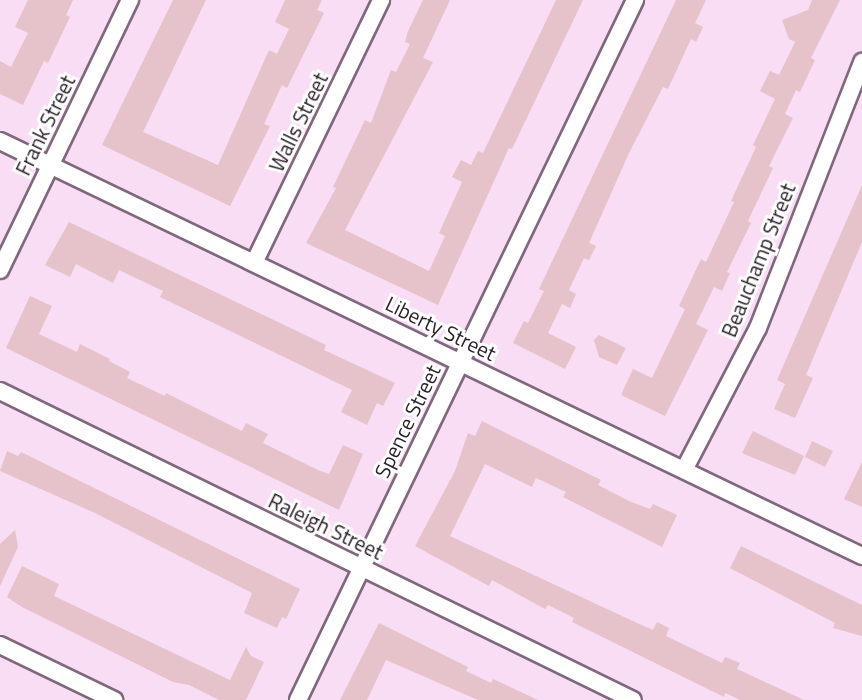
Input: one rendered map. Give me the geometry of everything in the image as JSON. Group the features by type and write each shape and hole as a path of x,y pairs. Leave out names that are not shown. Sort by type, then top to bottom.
{"street":[{"name":"Frank Street","path":"0,270 130,0"},
{"name":"Walls Street","path":"255,263 381,0"},
{"name":"Spence Street","path":"298,700 635,0"},
{"name":"Beauchamp Street","path":"684,470 758,327 862,62"},
{"name":"Liberty Street","path":"0,141 862,556"},
{"name":"Raleigh Street","path":"0,391 633,700"},
{"path":"0,645 114,700"}],"building":[{"path":"28,0 73,0 66,15 70,17 48,63 44,61 23,105 0,94 0,61 11,67 28,33 15,27"},
{"path":"173,0 206,0 143,132 218,165 269,50 277,54 289,29 275,22 285,0 322,0 317,10 324,13 287,88 282,85 264,124 270,126 230,206 102,145"},
{"path":"423,0 450,0 423,58 433,62 345,230 429,271 445,236 439,233 462,182 452,177 461,160 471,165 478,151 483,153 556,0 583,0 512,149 509,148 438,305 306,243 336,188 333,187 365,120 371,123 391,70 396,72 410,44 405,42 408,31"},
{"path":"676,0 706,0 695,23 703,27 696,42 691,39 668,89 663,87 629,153 589,243 596,246 589,260 584,258 569,290 576,294 570,308 562,304 548,333 576,347 565,369 513,343 524,321 528,323 544,291 539,289"},
{"path":"812,0 840,0 811,58 815,60 800,92 796,90 785,114 793,118 769,166 773,168 748,221 751,223 727,272 730,273 722,291 714,287 696,324 708,330 665,416 621,395 633,369 652,378 685,309 679,306 701,259 706,262 734,202 731,201 756,147 753,145 775,99 760,91 770,71 779,75 795,42 789,39 782,20 808,10"},
{"path":"862,185 862,242 806,375 813,378 795,418 774,409 785,384 777,380"},
{"path":"69,222 326,345 324,350 395,383 383,406 377,403 367,425 341,412 352,390 160,297 163,291 119,270 113,283 76,264 70,277 45,265"},
{"path":"30,296 52,306 39,334 77,352 80,344 130,372 127,378 165,396 166,393 242,431 246,423 268,434 263,443 318,470 329,474 343,445 363,454 339,510 6,348"},
{"path":"599,335 626,348 617,365 599,357 594,340"},
{"path":"482,421 601,480 598,485 629,501 650,509 653,504 677,515 662,547 563,497 566,492 536,478 532,487 485,464 450,536 653,630 657,622 669,628 666,636 722,663 725,657 740,663 737,669 804,700 740,700 725,693 724,697 572,622 574,618 548,605 545,609 492,580 489,586 415,546 455,471 468,433 475,436"},
{"path":"753,431 804,456 795,475 742,453"},
{"path":"812,441 833,451 825,467 805,457"},
{"path":"7,451 18,456 21,452 300,589 286,619 282,617 277,628 244,613 252,593 95,513 0,471"},
{"path":"862,462 862,507 844,499"},
{"path":"15,530 18,547 0,586 0,544"},
{"path":"741,546 862,605 862,636 833,628 835,623 730,568"},
{"path":"22,566 59,584 54,596 230,680 246,647 251,656 264,662 246,700 219,700 189,685 173,682 22,607 7,597"},
{"path":"379,623 468,667 466,671 491,683 493,679 538,700 478,700 386,660 367,700 340,700"}]}
